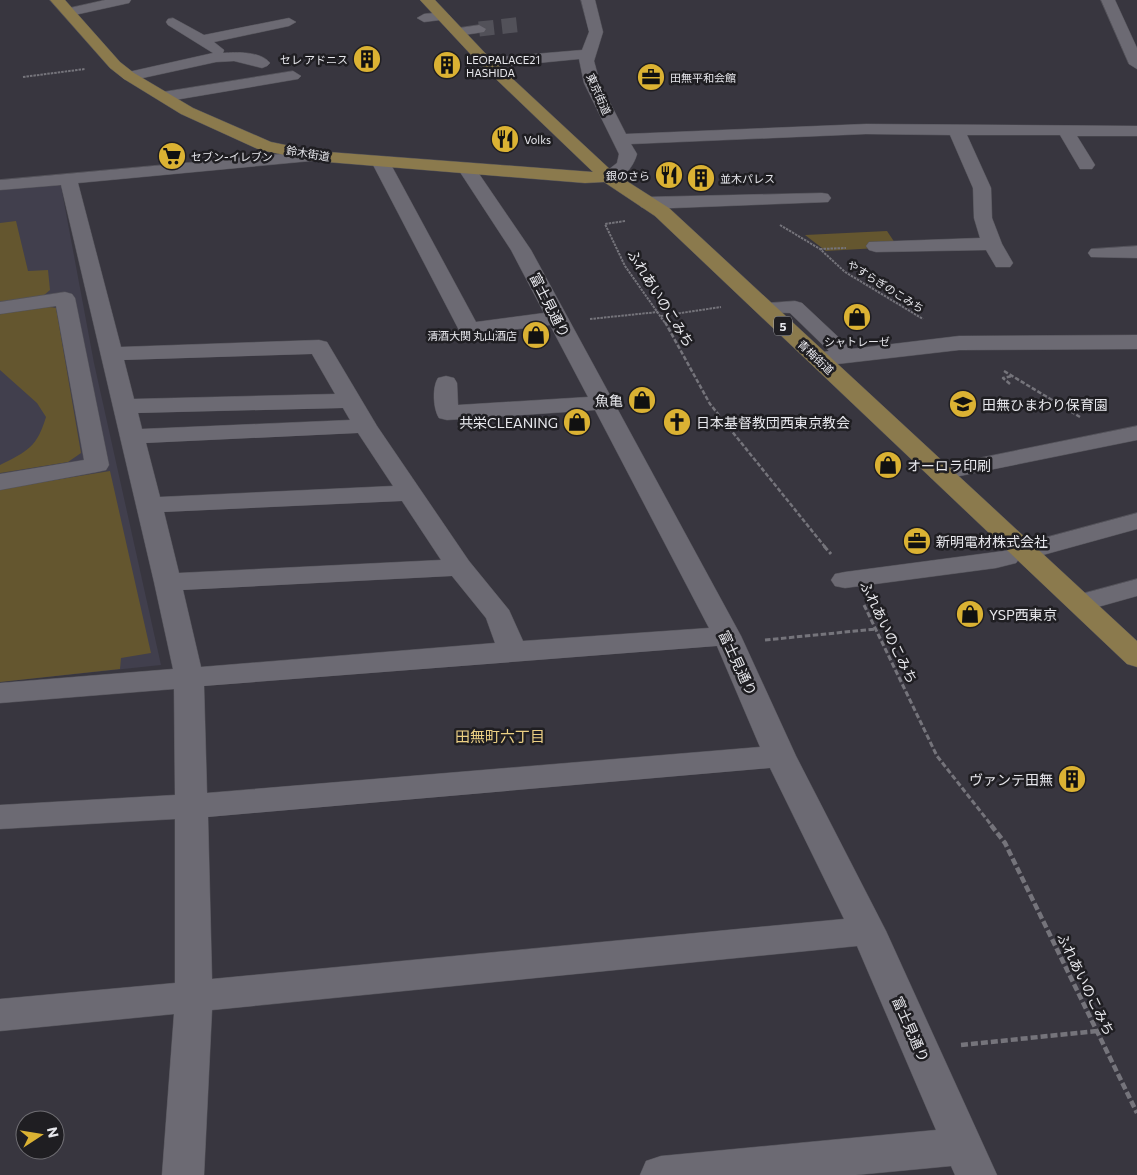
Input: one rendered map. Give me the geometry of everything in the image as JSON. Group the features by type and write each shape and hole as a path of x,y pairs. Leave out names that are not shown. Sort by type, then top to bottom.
{"main road":[{"name":"鈴木街道","path":"57,0 70,12 115,64 129,76 195,115 266,146 315,156 586,178 608,177"},
{"name":"青梅街道","path":"449,26 608,177 662,212 940,474 1015,554 1080,603 1137,657"}],"street":[{"path":"70,12 124,0"},
{"name":"東京街道","path":"588,0 589,22 596,32 586,61 592,83 628,159 625,165 608,177"},
{"path":"1108,0 1137,64"},
{"path":"173,22 224,56"},
{"path":"202,40 289,22"},
{"path":"487,63 606,48"},
{"path":"129,76 224,56 262,58"},
{"path":"162,97 293,76"},
{"path":"620,139 808,130 1137,131"},
{"path":"956,130 982,188 983,218 992,244 1003,263"},
{"path":"1066,131 1086,165"},
{"path":"0,184 315,156"},
{"path":"380,161 469,329 557,320"},
{"name":"富士見通り","path":"467,169 521,250 728,640 780,756 868,931 969,1161"},
{"path":"68,178 110,354 168,582 189,677 194,996 183,1175"},
{"path":"648,203 822,198"},
{"path":"876,246 992,244"},
{"path":"1098,253 1137,252"},
{"path":"0,308 65,298 97,464 0,482"},
{"path":"764,308 795,307 846,356"},
{"path":"820,360 890,348 959,343 1137,342"},
{"path":"110,354 319,347 366,426 410,493 459,566 499,616 513,651"},
{"path":"446,382 447,413 601,403"},
{"path":"123,406 351,401"},
{"path":"131,437 366,426"},
{"path":"940,474 1126,435"},
{"path":"148,505 410,493"},
{"path":"848,580 1015,554 1137,521"},
{"path":"168,582 459,566"},
{"path":"1080,603 1137,587"},
{"path":"0,694 513,651 728,640"},
{"path":"0,817 191,806 780,756"},
{"path":"0,1015 868,931"},
{"path":"661,1175 969,1161"}],"path":[{"path":"23,77 115,64"},
{"name":"ふれあいのこみち","path":"632,220 605,224 625,266 660,314 710,404 848,580 876,629 937,756 1004,843 1137,1114"},
{"name":"やすらぎのこみち","path":"778,224 820,249 845,272 924,320"},
{"path":"557,320 660,314 723,306"},
{"path":"997,366 1012,376 1126,435"},
{"path":"1010,384 1003,378 1012,376"},
{"path":"728,640 876,629"},
{"path":"920,1050 1097,1031"}],"shaded area":[{"path":"49,183 61,186 94,363 161,665 0,682 0,188"},
{"path":"16,221 28,271 48,270 50,290 43,296 0,302 0,223"},
{"path":"887,231 895,243 878,248 826,251 805,235"},
{"path":"44,306 56,308 81,453 68,462 0,473 0,465 18,456 35,442 46,417 37,403 0,370 0,315 1,312"},
{"path":"110,471 151,653 121,658 120,669 0,682 0,489"}],"tunnel":[{"path":"479,29 524,24"}],"place":[{"name":"セレ アドニス","path":"367,59"},
{"name":"LEOPALACE21 HASHIDA","path":"447,65"},
{"name":"田無平和会館","path":"651,77"},
{"name":"Volks","path":"505,139"},
{"name":"セブン-イレブン","path":"172,156"},
{"name":"銀のさら","path":"669,175"},
{"name":"並木パレス","path":"701,178"},
{"name":"シャトレーゼ","path":"857,317"},
{"name":"清酒大関 丸山酒店","path":"536,335"},
{"name":"魚亀","path":"642,400"},
{"name":"田無ひまわり保育園","path":"963,404"},
{"name":"共栄CLEANING","path":"577,422"},
{"name":"日本基督教団西東京教会","path":"677,422"},
{"name":"オーロラ印刷","path":"888,465"},
{"name":"新明電材株式会社","path":"917,541"},
{"name":"YSP西東京","path":"970,614"},
{"name":"ヴァンテ田無","path":"1072,779"}],"district":[{"name":"田無町六丁目","path":"500,736"}]}
